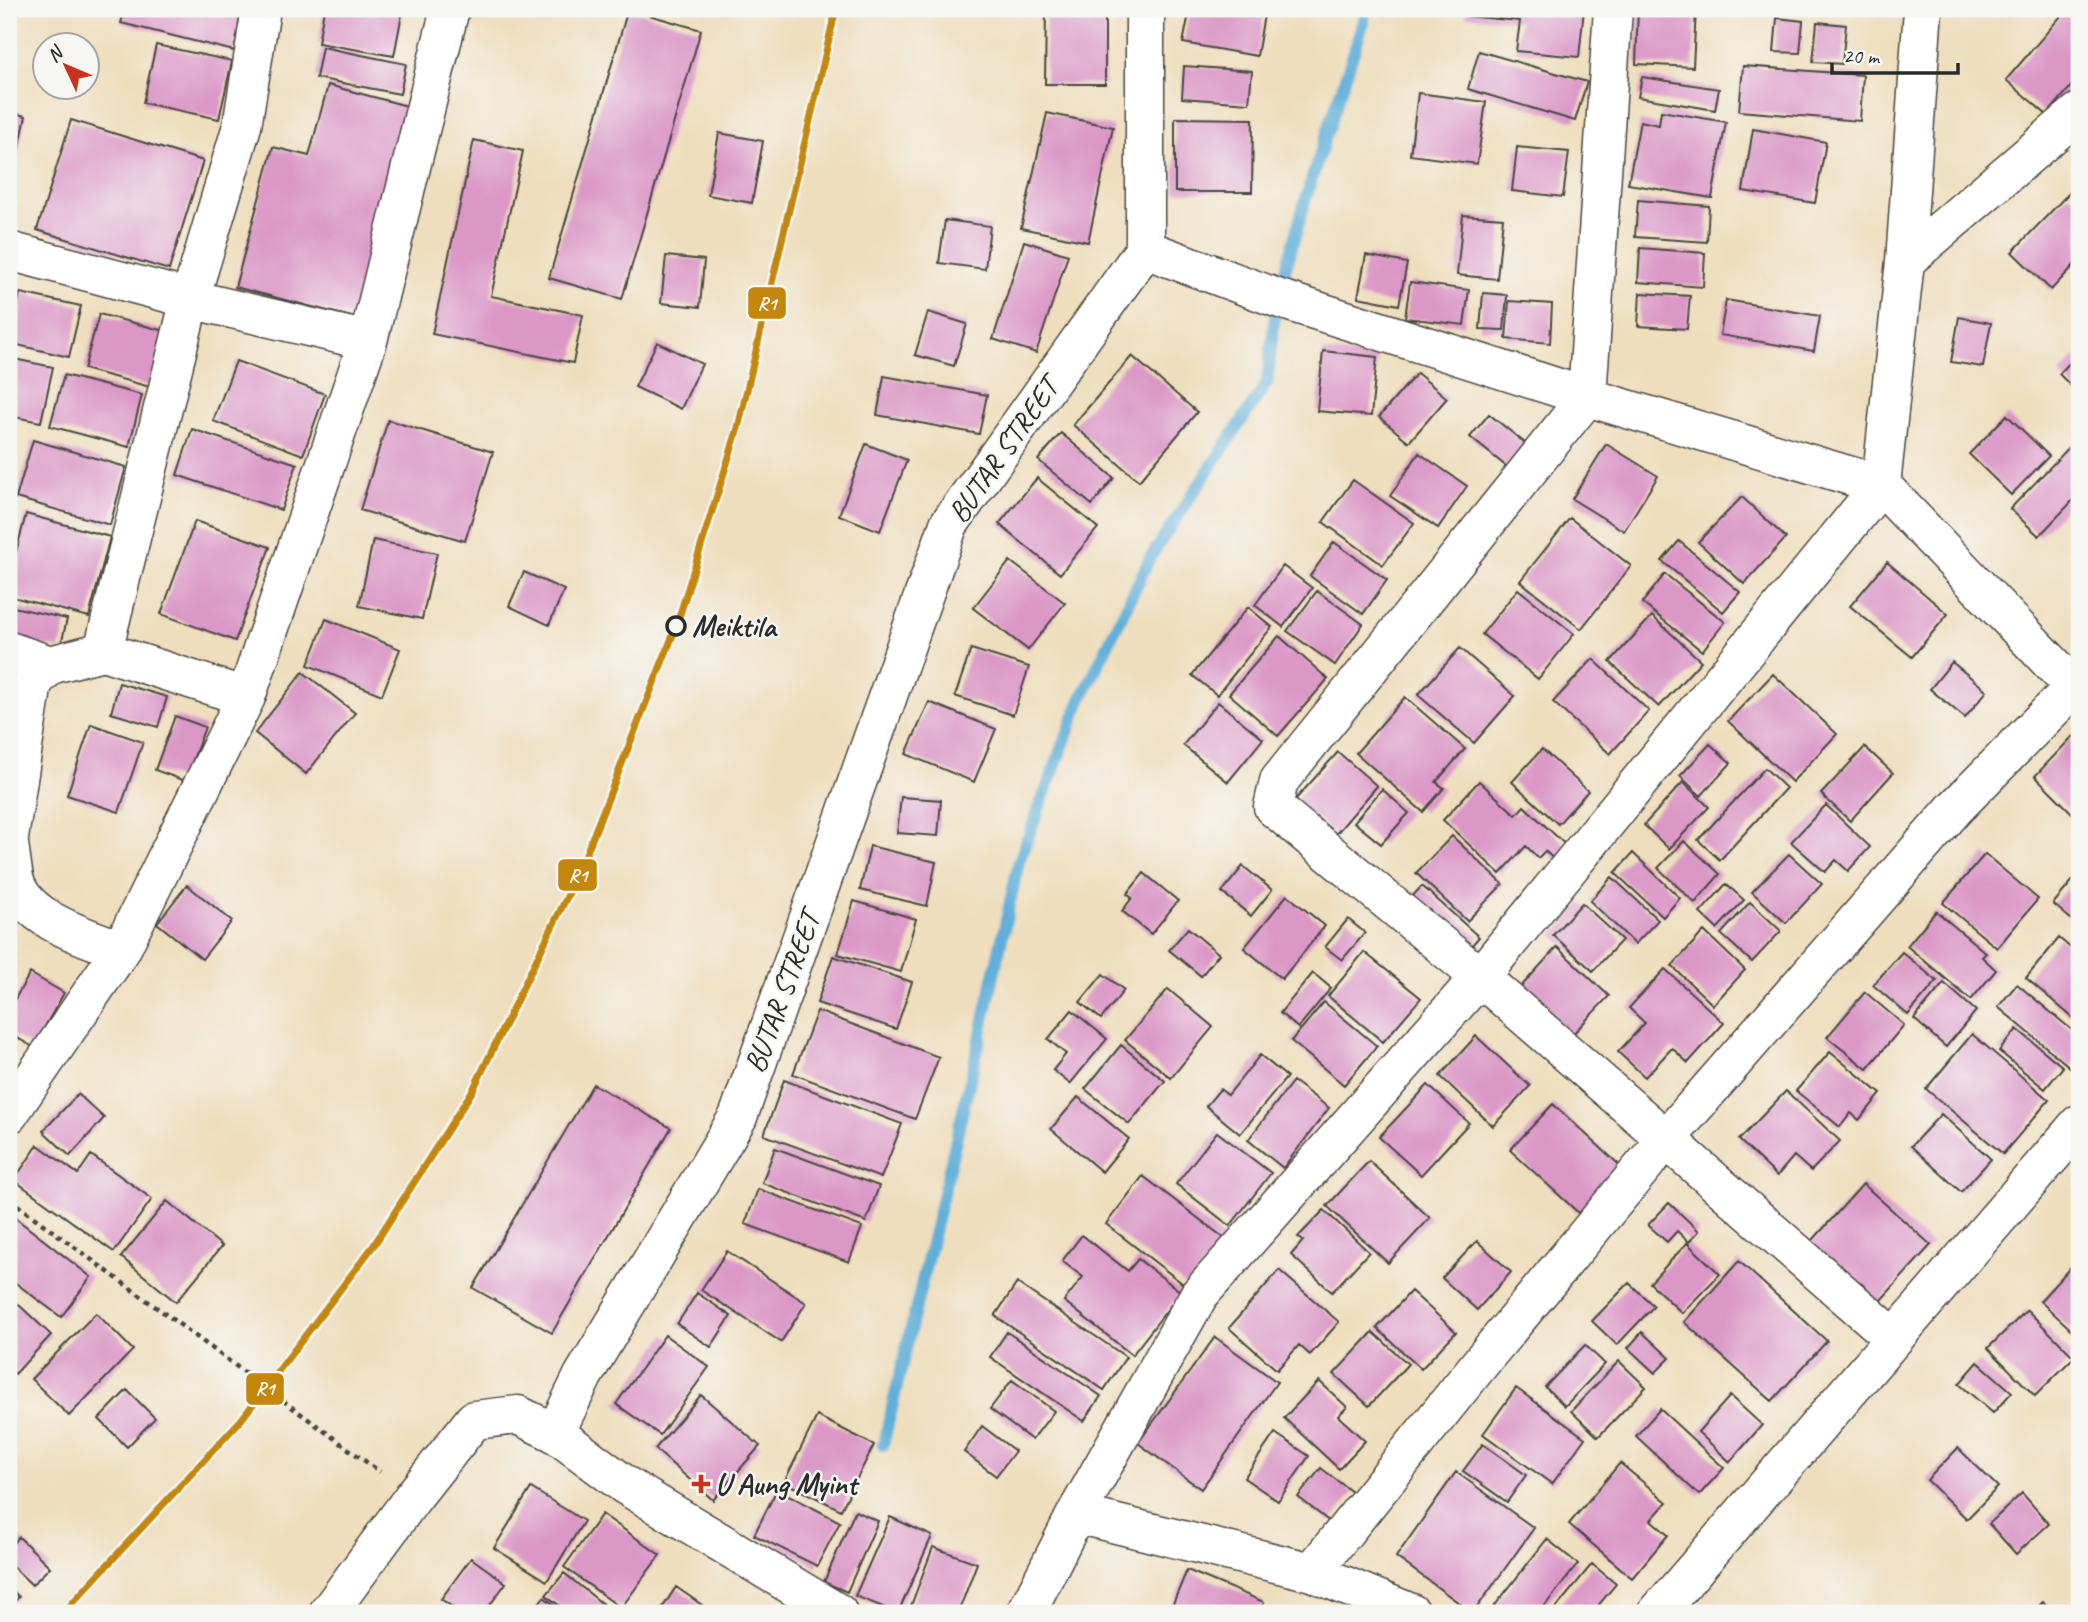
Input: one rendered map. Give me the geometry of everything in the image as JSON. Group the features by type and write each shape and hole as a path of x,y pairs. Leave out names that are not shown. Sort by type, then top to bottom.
{"street":[{"path":"103,651 190,299 242,126 261,9"},
{"path":"9,1114 121,950 246,696 368,341 450,9"},
{"path":"1145,9 1146,249 1277,298 1587,397 1881,485 2078,687 1955,808 1666,1139 1312,1572"},
{"path":"1612,9 1587,397 1279,781 1273,807 1480,977 1894,1338"},
{"path":"1026,1613 1076,1514 1199,1295 1480,977 1881,485 1905,261 1923,9"},
{"path":"1905,261 2079,113"},
{"name":"BUTAR STREET","path":"555,1433 583,1376 738,1117 949,524 1146,249"},
{"path":"9,251 190,299 368,341"},
{"path":"9,651 50,665"},
{"path":"9,838 33,682 50,665 103,651 246,696"},
{"path":"9,844 16,884 34,910 64,928 121,950"},
{"path":"1657,1613 2079,1124"},
{"path":"328,1613 413,1497 474,1420 518,1415 555,1433 625,1485 838,1613"},
{"path":"1076,1514 1312,1572 1411,1613"}],"path":[{"path":"9,1199 383,1474"}],"building":[{"path":"125,9 244,9 234,51 121,23"},
{"path":"324,9 403,9 394,56 318,43"},
{"path":"628,9 701,30 622,299 549,278"},
{"path":"1046,9 1105,9 1105,84 1045,84"},
{"path":"1190,9 1265,9 1257,56 1183,43"},
{"path":"1466,9 1584,9 1579,57 1516,51 1520,21 1466,16"},
{"path":"1638,9 1696,9 1693,67 1636,64"},
{"path":"2067,9 2079,9 2079,77 2047,115 2006,80"},
{"path":"1777,18 1803,21 1800,53 1774,52"},
{"path":"1817,22 1846,25 1842,64 1813,62"},
{"path":"156,45 232,61 219,119 143,103"},
{"path":"322,47 406,64 400,94 316,78"},
{"path":"1479,51 1587,82 1575,121 1468,89"},
{"path":"1184,66 1252,71 1249,103 1182,98"},
{"path":"1743,66 1863,75 1860,121 1739,111"},
{"path":"1642,77 1719,89 1715,110 1638,97"},
{"path":"328,85 411,107 355,318 235,287 273,147 309,156"},
{"path":"1418,93 1486,102 1477,164 1410,155"},
{"path":"1661,111 1726,122 1712,198 1628,184 1640,121 1659,125"},
{"path":"9,112 26,116 10,193 9,193"},
{"path":"1047,113 1113,127 1088,242 1021,228"},
{"path":"1175,118 1253,119 1252,192 1175,192"},
{"path":"71,120 203,161 169,270 37,230"},
{"path":"1753,129 1826,142 1815,203 1743,191"},
{"path":"719,133 763,141 752,203 708,195"},
{"path":"474,140 523,151 491,296 583,315 573,363 432,334"},
{"path":"1517,147 1569,152 1563,197 1512,191"},
{"path":"2069,193 2079,203 2079,260 2051,290 2012,252"},
{"path":"1638,200 1709,206 1707,242 1635,237"},
{"path":"1463,215 1503,218 1497,279 1457,275"},
{"path":"945,220 990,226 985,269 939,263"},
{"path":"1024,241 1068,255 1036,353 993,339"},
{"path":"1640,248 1705,253 1703,287 1638,282"},
{"path":"1366,255 1407,263 1399,305 1358,297"},
{"path":"666,256 704,260 700,307 661,303"},
{"path":"1410,282 1469,290 1464,325 1405,318"},
{"path":"20,293 81,306 69,357 9,343"},
{"path":"1483,293 1507,295 1504,330 1480,329"},
{"path":"1640,293 1690,296 1687,329 1638,326"},
{"path":"1726,300 1820,316 1814,351 1720,335"},
{"path":"1509,301 1552,304 1550,343 1506,339"},
{"path":"928,312 967,324 954,366 915,355"},
{"path":"99,314 165,331 150,387 84,369"},
{"path":"1959,317 1991,323 1983,367 1951,362"},
{"path":"657,342 702,364 681,409 635,387"},
{"path":"1323,351 1377,357 1371,416 1317,411"},
{"path":"2079,353 2079,394 2059,374"},
{"path":"1132,356 1197,412 1139,481 1073,425"},
{"path":"9,358 53,367 41,422 9,416"},
{"path":"236,361 325,394 303,455 213,421"},
{"path":"1417,373 1447,398 1409,442 1379,417"},
{"path":"64,375 142,395 129,447 50,426"},
{"path":"884,376 987,395 979,434 877,415"},
{"path":"1489,414 1526,444 1507,467 1470,437"},
{"path":"2007,415 2049,456 2011,495 1969,454"},
{"path":"388,420 493,452 465,541 360,510"},
{"path":"192,429 297,464 281,510 177,475"},
{"path":"1061,433 1114,478 1092,505 1038,460"},
{"path":"2079,437 2079,494 2039,536 2010,509"},
{"path":"33,440 126,467 110,525 16,498"},
{"path":"866,444 907,460 880,531 839,515"},
{"path":"1606,444 1658,476 1624,531 1572,499"},
{"path":"1419,453 1467,486 1438,528 1390,496"},
{"path":"1037,478 1098,528 1060,574 999,524"},
{"path":"1353,480 1414,523 1383,565 1323,522"},
{"path":"1742,497 1786,538 1744,584 1698,542"},
{"path":"26,514 110,537 89,617 9,596 9,579"},
{"path":"1570,518 1631,566 1581,629 1520,581"},
{"path":"195,521 270,547 235,641 161,614"},
{"path":"373,540 437,553 422,619 359,606"},
{"path":"1679,541 1740,592 1723,612 1662,561"},
{"path":"1334,542 1387,580 1363,614 1310,576"},
{"path":"1010,561 1065,603 1028,650 973,608"},
{"path":"1887,562 1948,614 1912,657 1850,606"},
{"path":"1283,566 1312,588 1283,627 1255,605"},
{"path":"524,572 564,590 549,625 509,606"},
{"path":"1665,574 1725,622 1702,651 1642,603"},
{"path":"1518,589 1574,634 1538,679 1482,634"},
{"path":"1317,591 1363,624 1335,665 1287,631"},
{"path":"9,606 67,619 60,649 9,637"},
{"path":"1248,607 1272,627 1217,695 1192,675"},
{"path":"1652,616 1701,661 1659,707 1610,662"},
{"path":"326,619 400,649 382,695 308,665"},
{"path":"1279,636 1328,679 1278,736 1229,694"},
{"path":"1460,648 1515,696 1474,743 1418,695"},
{"path":"971,649 1029,667 1013,715 955,696"},
{"path":"1593,659 1649,711 1610,754 1553,702"},
{"path":"1952,662 1987,691 1965,718 1930,689"},
{"path":"303,672 355,713 306,774 255,733"},
{"path":"1773,674 1837,734 1792,782 1728,721"},
{"path":"119,683 167,697 158,727 111,713"},
{"path":"1405,697 1465,749 1436,782 1444,788 1423,812 1356,753"},
{"path":"929,702 996,729 974,782 906,754"},
{"path":"1218,702 1263,739 1228,782 1183,745"},
{"path":"175,716 205,727 185,781 155,770"},
{"path":"91,724 143,742 119,812 67,795"},
{"path":"2073,736 2079,742 2079,820 2035,776"},
{"path":"1710,744 1731,763 1701,796 1680,776"},
{"path":"1865,747 1893,773 1850,821 1821,794"},
{"path":"1542,749 1588,791 1558,824 1512,782"},
{"path":"1338,752 1377,786 1335,835 1295,800"},
{"path":"1765,768 1786,788 1720,860 1698,840"},
{"path":"1479,781 1516,815 1524,806 1571,850 1558,863 1545,851 1538,858 1526,846 1500,874 1443,820"},
{"path":"1683,782 1709,807 1669,849 1644,825"},
{"path":"1382,789 1409,813 1381,844 1354,822"},
{"path":"901,797 941,800 938,836 897,833"},
{"path":"1826,805 1870,847 1848,871 1836,860 1825,872 1791,842"},
{"path":"1452,836 1503,884 1467,921 1416,873"},
{"path":"1684,841 1720,874 1695,903 1658,868"},
{"path":"870,846 936,862 927,906 860,890"},
{"path":"1633,853 1680,898 1663,917 1615,873"},
{"path":"1789,854 1822,884 1786,923 1752,892"},
{"path":"1985,854 2038,899 1997,948 1943,903"},
{"path":"1243,866 1272,890 1251,916 1222,892"},
{"path":"1144,873 1178,901 1151,934 1122,911 1132,898 1127,894"},
{"path":"2079,873 2079,926 2053,904"},
{"path":"1612,877 1658,920 1635,944 1590,901"},
{"path":"1726,884 1744,900 1717,929 1700,913"},
{"path":"187,885 232,921 202,959 157,923"},
{"path":"1422,886 1479,937 1465,953 1408,901"},
{"path":"1287,895 1325,926 1282,979 1244,948"},
{"path":"854,901 916,919 901,972 838,954"},
{"path":"1750,902 1781,931 1752,962 1721,934"},
{"path":"1582,903 1622,940 1593,971 1553,935"},
{"path":"1936,911 1986,953 1982,957 1996,970 1971,1000 1907,946"},
{"path":"1348,919 1365,933 1342,960 1325,947"},
{"path":"1188,928 1219,954 1201,976 1169,950"},
{"path":"1704,931 1745,970 1713,1005 1672,966"},
{"path":"2059,938 2079,955 2079,1023 2026,978"},
{"path":"1557,947 1609,996 1569,1038 1518,990"},
{"path":"1364,952 1421,998 1383,1042 1328,996"},
{"path":"1902,952 1937,981 1908,1015 1873,985"},
{"path":"833,956 912,982 896,1029 817,1003"},
{"path":"1665,969 1724,1023 1688,1063 1672,1048 1645,1077 1618,1052 1645,1023 1629,1008"},
{"path":"30,973 64,993 33,1047 9,1033 9,1009"},
{"path":"1313,973 1331,988 1298,1028 1280,1013"},
{"path":"1103,974 1124,990 1101,1019 1080,1002"},
{"path":"1944,983 1976,1011 1946,1047 1914,1019"},
{"path":"2017,984 2079,1036 2079,1058 2071,1068 1998,1007"},
{"path":"1168,989 1213,1027 1171,1078 1125,1040"},
{"path":"1865,992 1904,1025 1867,1069 1827,1037"},
{"path":"1324,1002 1377,1046 1344,1085 1291,1041"},
{"path":"1072,1010 1107,1039 1070,1084 1053,1070 1066,1054 1048,1039"},
{"path":"817,1011 939,1057 915,1119 793,1074"},
{"path":"2017,1029 2063,1067 2045,1089 1999,1051"},
{"path":"1972,1034 2049,1100 2003,1154 1926,1089"},
{"path":"1476,1036 1530,1086 1493,1126 1440,1076"},
{"path":"1121,1045 1165,1081 1129,1124 1085,1089"},
{"path":"1830,1052 1881,1094 1859,1120 1851,1113 1840,1127 1796,1091"},
{"path":"1260,1055 1287,1077 1240,1134 1206,1106 1220,1089 1228,1095"},
{"path":"784,1080 902,1124 881,1178 764,1135"},
{"path":"1293,1081 1329,1108 1283,1168 1248,1140"},
{"path":"593,1084 671,1128 552,1333 473,1288"},
{"path":"1428,1085 1469,1123 1421,1175 1379,1137"},
{"path":"1786,1091 1840,1141 1811,1171 1794,1156 1777,1176 1739,1140"},
{"path":"78,1094 104,1118 70,1156 43,1131"},
{"path":"1078,1097 1129,1139 1102,1172 1051,1129"},
{"path":"1553,1104 1626,1171 1583,1217 1510,1150"},
{"path":"1941,1114 1991,1159 1961,1192 1911,1146"},
{"path":"1217,1132 1271,1173 1230,1226 1176,1184"},
{"path":"38,1145 78,1174 91,1155 152,1199 114,1252 14,1180"},
{"path":"775,1148 879,1186 866,1222 762,1183"},
{"path":"1369,1161 1430,1218 1388,1263 1327,1206"},
{"path":"1143,1176 1224,1238 1187,1287 1106,1224"},
{"path":"1863,1184 1931,1245 1871,1311 1804,1250"},
{"path":"758,1189 862,1227 849,1262 745,1224"},
{"path":"167,1201 222,1246 176,1302 121,1257"},
{"path":"1669,1203 1699,1231 1689,1242 1677,1231 1667,1242 1648,1225"},
{"path":"1324,1210 1369,1252 1332,1292 1291,1255 1303,1241 1298,1237"},
{"path":"9,1213 91,1277 61,1317 9,1278"},
{"path":"1082,1235 1128,1271 1138,1259 1181,1292 1132,1355 1064,1301 1083,1277 1062,1261"},
{"path":"1477,1241 1511,1272 1477,1310 1442,1278"},
{"path":"1687,1243 1720,1274 1682,1313 1650,1283"},
{"path":"727,1251 806,1303 781,1342 701,1290"},
{"path":"2079,1258 2079,1332 2077,1335 2040,1301"},
{"path":"1739,1261 1827,1341 1772,1401 1684,1322"},
{"path":"1279,1270 1339,1322 1310,1355 1299,1345 1277,1370 1229,1328"},
{"path":"1017,1283 1126,1357 1104,1390 995,1316"},
{"path":"1629,1283 1654,1306 1617,1345 1592,1321"},
{"path":"1411,1291 1456,1332 1421,1369 1377,1328"},
{"path":"697,1293 731,1316 711,1347 677,1324"},
{"path":"17,1303 51,1335 15,1374 9,1368 9,1312"},
{"path":"2027,1310 2074,1357 2035,1396 1988,1348"},
{"path":"96,1313 133,1350 69,1416 31,1379"},
{"path":"1007,1332 1101,1396 1084,1421 990,1357"},
{"path":"1373,1332 1408,1364 1369,1406 1334,1374"},
{"path":"1642,1332 1670,1358 1655,1373 1628,1348"},
{"path":"665,1335 709,1367 660,1435 616,1404"},
{"path":"1215,1337 1277,1382 1201,1489 1138,1443"},
{"path":"1585,1345 1605,1364 1565,1406 1545,1387"},
{"path":"1619,1361 1646,1387 1598,1437 1571,1411"},
{"path":"1978,1362 2012,1392 1993,1413 1959,1384"},
{"path":"1012,1380 1054,1411 1032,1440 990,1409"},
{"path":"1319,1381 1347,1407 1338,1416 1365,1441 1339,1469 1284,1418"},
{"path":"1516,1388 1585,1438 1552,1484 1483,1434"},
{"path":"127,1390 155,1418 127,1447 99,1419"},
{"path":"701,1395 760,1446 713,1500 655,1449"},
{"path":"1730,1396 1762,1425 1730,1462 1698,1432"},
{"path":"1660,1409 1724,1468 1699,1495 1636,1436"},
{"path":"817,1416 874,1445 841,1510 784,1482"},
{"path":"982,1426 1015,1451 996,1476 964,1452"},
{"path":"1275,1433 1309,1456 1278,1501 1244,1478"},
{"path":"1483,1444 1526,1475 1507,1502 1463,1471"},
{"path":"1958,1448 1998,1487 1967,1519 1927,1480"},
{"path":"1620,1463 1667,1502 1651,1520 1668,1535 1632,1578 1569,1524"},
{"path":"1321,1468 1353,1493 1330,1522 1298,1497"},
{"path":"1456,1472 1534,1528 1473,1613 1396,1557"},
{"path":"531,1488 584,1521 547,1581 494,1548"},
{"path":"777,1489 840,1522 817,1566 754,1535"},
{"path":"2022,1493 2049,1524 2016,1554 1989,1524"},
{"path":"855,1511 878,1521 847,1592 824,1582"},
{"path":"602,1514 660,1555 621,1608 564,1567"},
{"path":"890,1517 932,1536 898,1613 855,1596"},
{"path":"19,1537 50,1567 32,1585 9,1563 9,1547"},
{"path":"1547,1539 1578,1564 1539,1613 1489,1613"},
{"path":"933,1547 977,1563 958,1613 909,1611"},
{"path":"471,1558 506,1583 484,1613 461,1613 441,1599"},
{"path":"1592,1564 1616,1584 1592,1613 1552,1613"},
{"path":"1187,1570 1264,1602 1259,1613 1169,1613"},
{"path":"564,1573 610,1610 608,1613 569,1613 546,1595"},
{"path":"9,1587 19,1597 9,1607"},
{"path":"676,1587 702,1605 696,1613 659,1613"},
{"path":"544,1597 565,1613 531,1613"},
{"path":"2043,1602 2055,1613 2032,1613"}],"waterway":[{"path":"883,1445 979,1043 1019,861 1079,704 1150,558 1267,383 1277,298 1311,181 1364,21 1365,9"}],"transit line":[{"name":"R1","path":"63,1613 241,1420 374,1245 473,1090 578,874 675,630 738,428 836,9"}],"place":[{"name":"Meiktila","path":"676,626"},
{"name":"U Aung Myint","path":"701,1484"}]}
